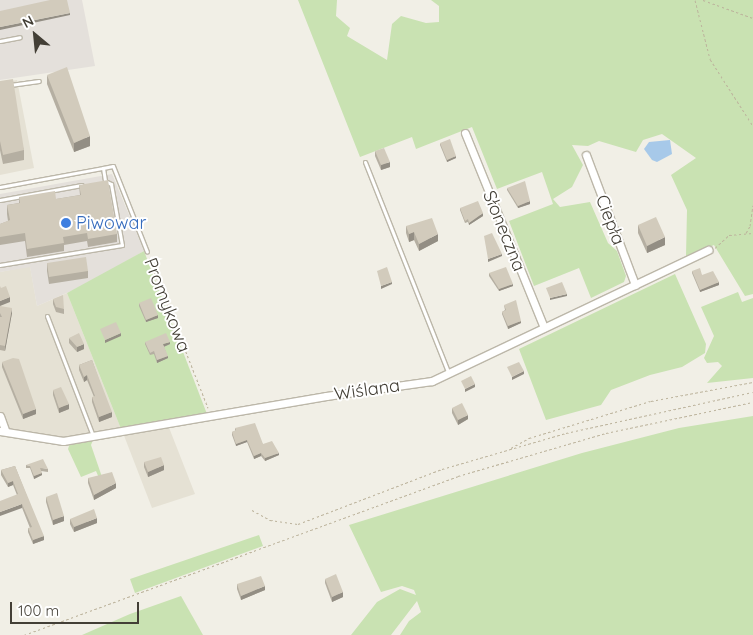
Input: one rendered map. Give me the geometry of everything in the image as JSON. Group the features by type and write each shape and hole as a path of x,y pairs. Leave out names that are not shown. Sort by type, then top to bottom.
{"street":[{"name":"Słoneczna","path":"465,133 544,328"},
{"name":"Ciepła","path":"586,156 635,285"},
{"name":"Wiślana","path":"3,430 63,441 211,415 432,381 449,375 708,250"},
{"path":"0,416 3,430"}],"lane":[{"path":"0,40 20,37"},
{"path":"0,87 39,80"},
{"path":"365,162 449,375"},
{"name":"Promykowa","path":"103,168 112,166 147,252"},
{"path":"0,187 103,168 105,181"},
{"path":"0,265 122,245 111,184 105,181 96,182"},
{"path":"0,200 86,184"},
{"path":"47,316 93,437"}],"path":[{"path":"695,0 710,58 753,126"},
{"path":"703,0 753,18"},
{"path":"745,234 750,226 753,205"},
{"path":"708,250 719,246 728,236 753,233"},
{"name":"Promykowa","path":"147,252 211,415"},
{"path":"508,450 529,438 651,401 753,382"},
{"path":"252,510 270,520 298,524 442,469 631,417 753,392"},
{"path":"24,635 458,476 606,433 753,402"}],"shaded area":[{"path":"0,0 82,0 95,66 0,80"},
{"path":"17,80 34,168 0,175 0,83"},
{"name":"Piwowar","path":"112,174 144,251 87,284 37,306 30,267 0,272 0,194"},
{"path":"30,266 37,306 67,293 121,429 64,438 0,427 0,272"},
{"path":"168,425 195,494 152,508 123,433"}],"green space":[{"path":"298,0 337,0 336,16 350,28 347,36 387,60 392,24 401,16 426,23 439,22 439,6 431,0 753,0 753,294 745,296 714,245 686,256 687,210 671,175 696,158 662,134 643,140 636,152 599,141 588,146 572,145 583,165 572,187 553,199 560,207 590,202 608,243 617,251 626,276 624,282 591,298 579,268 534,286 509,221 553,204 542,172 497,189 472,127 416,149 412,137 360,157"},
{"path":"144,251 207,414 121,429 67,293"},
{"path":"675,274 706,344 705,353 682,367 650,375 611,390 601,405 546,420 519,349"},
{"path":"738,292 742,302 753,298 753,378 707,383 722,366 718,362 707,363 704,358 714,336 701,307"},
{"path":"753,416 753,635 400,635 409,621 421,612 417,601 391,635 351,635 377,602 400,589 416,595 414,590 402,586 381,592 349,525 582,453 679,428"},
{"path":"93,440 91,445 102,477 99,478 96,471 81,477 68,449 70,443"},
{"path":"259,535 263,546 135,593 130,579"},
{"path":"181,596 203,635 82,635 130,614"}],"water":[{"path":"670,140 672,154 657,162 652,160 644,149 649,142"}],"building":[{"path":"50,0 67,0 70,13 0,27 0,11"},
{"path":"67,67 90,136 74,143 47,75"},
{"path":"13,79 24,150 3,155 0,141 0,81"},
{"path":"450,139 456,156 447,160 440,143"},
{"path":"384,148 390,162 381,165 375,151"},
{"path":"108,180 117,234 88,239 87,233 63,237 64,243 27,249 25,233 0,237 0,224 10,220 7,205 20,203 19,197 55,191 56,199 81,195 79,185"},
{"path":"525,181 530,201 518,206 507,188"},
{"path":"478,201 483,213 469,223 468,219 465,221 460,208"},
{"path":"656,217 665,237 647,246 638,225"},
{"path":"432,218 438,234 419,244 414,232 409,234 406,226"},
{"path":"492,233 502,254 488,259 484,236"},
{"path":"86,257 88,271 49,277 47,263"},
{"path":"387,267 392,282 381,286 377,271"},
{"path":"506,267 513,284 499,289 489,273"},
{"path":"700,268 702,275 713,271 719,282 700,290 692,271"},
{"path":"562,282 567,294 550,298 546,288"},
{"path":"0,286 1,288 6,286 10,297 0,301"},
{"path":"63,295 64,309 56,307 53,299"},
{"path":"151,298 158,315 146,320 139,303"},
{"path":"516,300 521,321 508,326 502,312 506,310 504,305"},
{"path":"0,306 12,308 5,346 0,345 0,317 2,317"},
{"path":"116,322 121,333 105,340 100,329"},
{"path":"79,333 84,344 77,347 69,338"},
{"path":"166,333 170,342 163,344 168,356 157,360 154,351 150,353 145,342"},
{"path":"13,358 19,359 36,409 23,414 2,362"},
{"path":"92,360 112,412 99,417 92,397 95,396 87,375 84,377 79,365"},
{"path":"519,362 524,371 512,377 507,367"},
{"path":"471,376 475,384 465,389 461,381"},
{"path":"61,387 69,404 59,408 53,390"},
{"path":"462,403 468,415 458,420 452,408"},
{"path":"255,423 263,444 272,441 279,453 265,458 261,453 254,456 247,440 236,444 232,432 236,430 235,428"},
{"path":"161,457 164,465 148,472 144,462"},
{"path":"43,459 48,469 40,468 42,473 34,476 30,466 26,465"},
{"path":"15,466 44,536 33,540 28,528 32,527 22,504 0,512 0,501 18,494 13,481 8,483 1,470"},
{"path":"112,472 116,483 94,495 88,478"},
{"path":"57,493 64,516 53,520 46,497"},
{"path":"94,509 97,518 74,527 70,519"},
{"path":"336,574 343,592 332,597 325,579"},
{"path":"261,576 265,586 241,596 237,584"}],"place":[{"name":"Piwowar","path":"66,223"}]}
